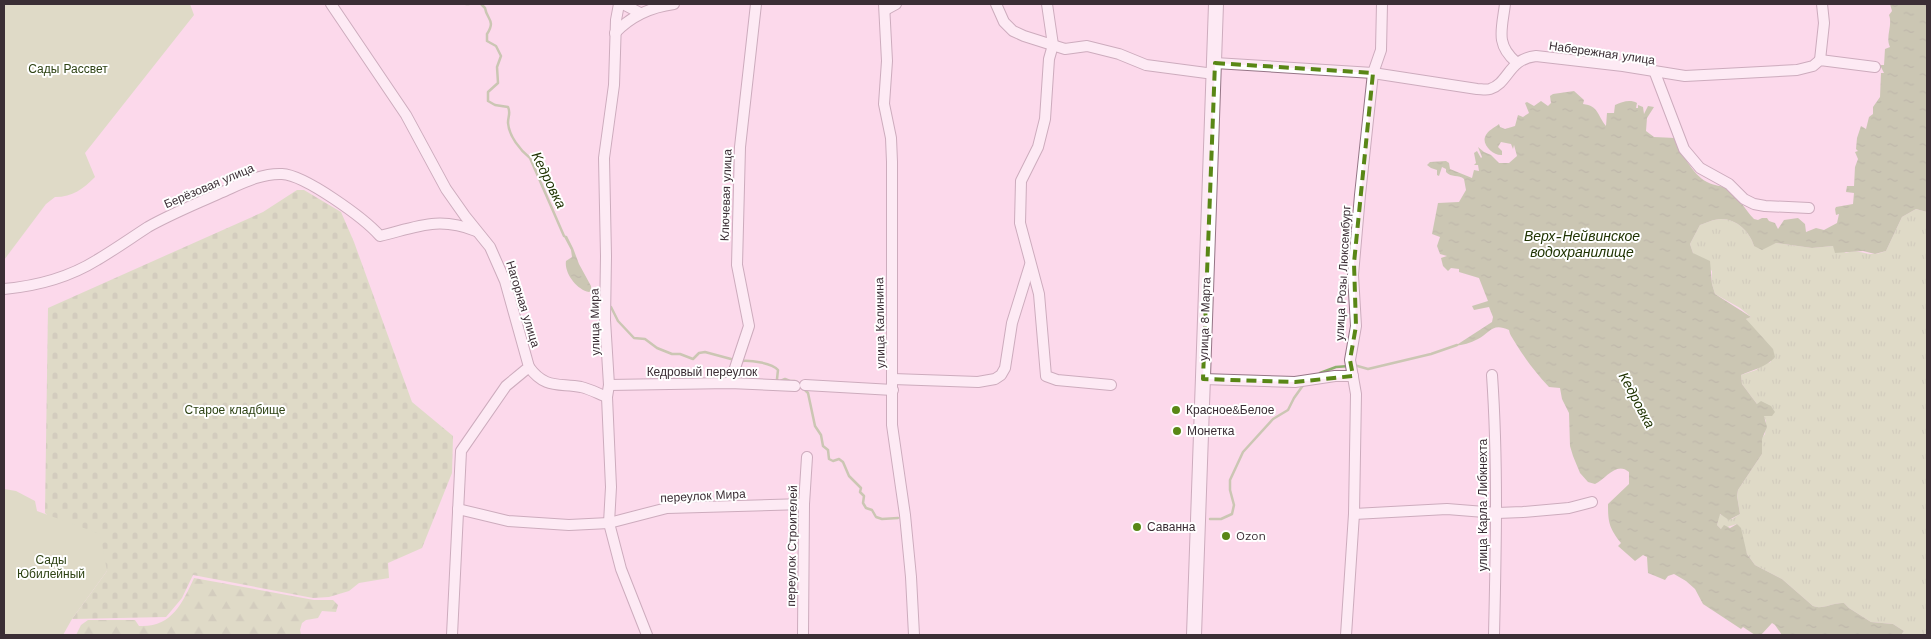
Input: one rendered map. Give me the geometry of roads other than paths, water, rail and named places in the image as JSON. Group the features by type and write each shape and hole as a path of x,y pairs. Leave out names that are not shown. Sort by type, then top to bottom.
{"main road":[{"name":"улица 8 Марта","path":"1194,635 1216,4"}],"street":[{"name":"Нагорная улица","path":"331,4 406,115 446,189 490,247 498,261 529,367 506,386 461,451 452,635"},
{"name":"улица Мира","path":"619,4 615,33 615,72 604,158 605,320 609,385 611,487 609,524 621,569 647,635"},
{"path":"623,4 640,14"},
{"path":"615,33 631,18 674,4"},
{"name":"Ключевая улица","path":"730,383 750,326 737,265 740,147 756,4"},
{"path":"885,7 896,4"},
{"path":"996,4 1001,17 1013,31 1065,50 1087,46 1119,54 1146,64 1373,73 1477,89 1490,88 1502,79 1516,62 1508,55 1502,45 1505,4"},
{"path":"1047,4 1053,45 1049,59 1048,97 1042,135 1021,181 1020,223 1039,294 1046,376 1057,380 1112,385"},
{"name":"улица Розы Люксембург","path":"1346,635 1354,514 1356,394 1351,370 1356,326 1354,263 1373,73 1381,50 1382,4"},
{"path":"1820,60 1824,23 1822,4"},
{"name":"улица Калинина","path":"885,7 887,61 884,104 891,138 892,162 892,435 906,524 914,635"},
{"name":"Набережная улица","path":"1516,62 1536,56 1623,66 1655,73 1695,76 1797,70 1813,66 1820,60 1875,66"},
{"path":"1655,73 1684,149 1700,168 1729,184 1744,199 1754,204 1809,208"},
{"name":"Берёзовая улица","path":"4,289 38,285 65,277 97,260 172,214 250,180 273,174 292,176 319,190 367,223 380,236 433,223 450,223 477,232"},
{"name":"Кедровый переулок","path":"609,385 730,383 800,386 893,385 978,382 995,379 1001,375 1005,368 1012,323 1030,265"},
{"path":"529,367 536,377 547,383 582,387 608,396"},
{"path":"1203,379 1295,382 1335,376 1351,370"},
{"name":"улица Карла Либкнехта","path":"1492,375 1496,430 1497,513 1494,635"},
{"name":"переулок Строителей","path":"803,635 804,504 807,457"},
{"path":"1354,514 1447,509 1497,513 1569,508 1592,502"},
{"name":"переулок Мира","path":"458,509 508,521 569,526 597,523 609,524 667,508 804,504"}],"water":[{"name":"Верх-Нейвинское водохранилище","path":"1890,4 1927,4 1927,212 1916,209 1902,217 1886,251 1875,254 1863,251 1835,253 1833,246 1812,248 1776,243 1762,250 1754,246 1742,227 1732,221 1721,219 1700,225 1690,244 1693,253 1710,261 1715,294 1751,317 1746,319 1773,349 1775,357 1764,366 1741,375 1742,384 1757,404 1761,401 1771,406 1775,412 1772,416 1764,416 1767,427 1762,439 1762,454 1738,490 1740,514 1729,520 1720,514 1717,525 1721,529 1724,525 1730,528 1737,524 1741,528 1747,554 1755,565 1782,579 1813,606 1820,607 1844,603 1871,622 1893,624 1904,631 1901,635 1782,635 1772,623 1761,635 1755,635 1743,627 1741,629 1703,604 1695,589 1686,581 1674,574 1668,576 1665,580 1648,573 1647,557 1643,555 1635,561 1618,546 1621,543 1610,525 1608,504 1629,484 1629,472 1624,469 1615,470 1595,484 1588,482 1580,473 1570,446 1569,413 1562,399 1560,388 1549,387 1544,382 1524,356 1509,330 1499,327 1495,328 1482,337 1466,344 1455,346 1492,322 1493,317 1489,307 1474,310 1472,306 1488,301 1479,278 1459,272 1459,269 1451,268 1448,271 1443,266 1441,258 1447,256 1440,254 1437,246 1440,237 1432,234 1438,203 1459,202 1466,190 1464,179 1448,174 1446,169 1442,167 1439,176 1437,175 1437,170 1427,165 1430,162 1446,161 1449,163 1450,169 1472,178 1474,170 1479,171 1478,165 1474,165 1476,163 1474,153 1477,151 1482,157 1478,147 1491,155 1499,163 1509,163 1517,156 1514,145 1513,149 1511,144 1501,142 1498,147 1502,151 1502,155 1496,154 1485,143 1485,137 1491,129 1499,124 1500,127 1505,129 1515,126 1518,115 1523,117 1529,113 1525,103 1527,102 1534,106 1541,101 1548,106 1551,103 1550,96 1553,94 1574,91 1584,100 1583,104 1595,109 1606,126 1607,113 1614,113 1615,105 1632,101 1637,103 1636,108 1638,108 1638,105 1643,107 1644,114 1648,106 1654,107 1647,118 1646,131 1654,137 1675,138 1692,169 1707,182 1729,190 1754,219 1767,218 1775,223 1778,229 1784,220 1798,218 1805,224 1806,232 1816,228 1824,230 1837,223 1839,214 1836,215 1836,207 1853,204 1854,193 1846,192 1847,186 1854,186 1855,167 1858,159 1855,152 1858,151 1856,149 1857,138 1861,126 1866,129 1869,117 1873,114 1873,107 1880,97 1881,73 1884,73 1880,65 1884,65 1885,49 1890,47 1888,39 1889,15 1892,11"},
{"path":"563,235 567,236 591,286 591,291 589,292 580,288 569,276 566,261 572,257 571,250"}],"waterway":[{"name":"Кедровка","path":"481,4 485,8 491,23 487,34 487,41 496,46 501,56 497,67 498,83 488,92 488,101 495,105 508,107 510,133 522,151 530,158 564,236"},
{"name":"Кедровка","path":"590,289 600,298"},
{"name":"Кедровка","path":"611,307 618,321 634,338 645,339 657,348 693,359 699,353 705,352 731,359"},
{"name":"Кедровка","path":"1354,365 1368,369 1431,354 1457,345"},
{"name":"Кедровка","path":"741,361 766,364 778,370 778,382 785,379 795,381 801,385"},
{"name":"Кедровка","path":"1320,373 1336,367 1349,366"},
{"name":"Кедровка","path":"1210,519 1221,519 1232,514 1234,505 1230,490 1230,480 1243,452 1273,419 1288,410 1304,384"},
{"name":"Кедровка","path":"804,389 808,393 815,426 821,435 823,446 828,450 829,459 833,461 839,459 843,462 849,476 861,488 860,492 864,496 863,503 866,508 872,510 876,517 882,519 898,518"}],"place":[{"name":"Красное&Белое","path":"1176,410"},
{"name":"Монетка","path":"1177,431"},
{"name":"Саванна","path":"1137,527"},
{"name":"Ozon","path":"1226,536"}],"park label":[{"name":"Сады Рассвет","path":"68,69"},
{"name":"Старое кладбище","path":"235,410"},
{"name":"Сады Юбилейный","path":"51,567"}]}
